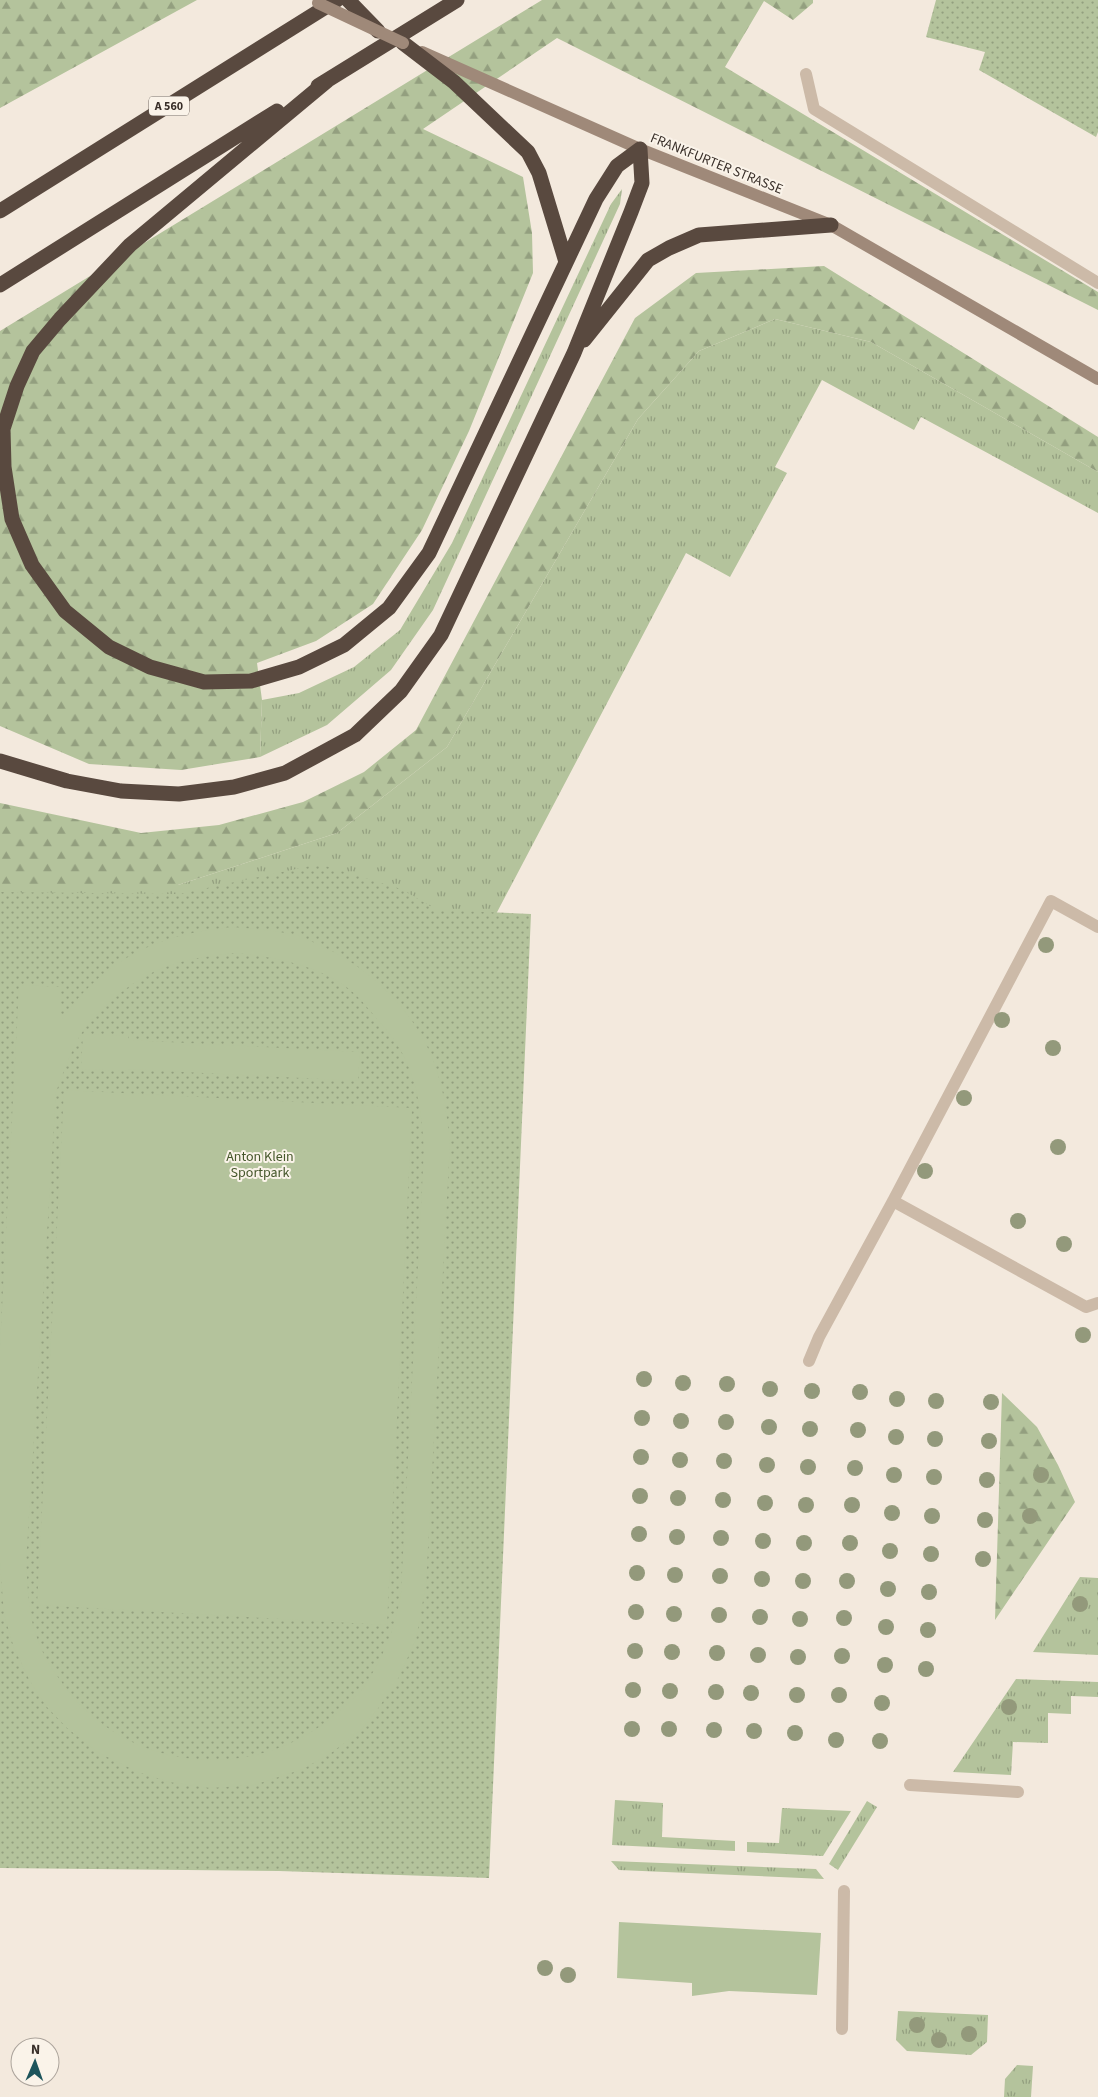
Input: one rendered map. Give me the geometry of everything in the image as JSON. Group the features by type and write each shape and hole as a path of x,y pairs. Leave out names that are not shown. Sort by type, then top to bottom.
{"highway":[{"name":"A 560","path":"0,211 337,0"},
{"path":"348,0 378,31"},
{"path":"0,285 457,0"},
{"path":"403,43 460,77 528,152 539,173 566,262"},
{"path":"326,81 130,245 60,319 33,351 16,386 3,429 4,467 12,519 32,566 64,611 109,646 150,667 204,682 251,681 299,667 344,645 389,608 430,553 596,199 618,166 640,149"},
{"path":"0,761 67,781 121,791 179,794 234,787 285,773 355,735 401,691 442,635 574,352 642,183 640,149"},
{"path":"574,352 648,260 669,248 699,235 831,225"}],"main road":[{"path":"312,0 403,43"},
{"name":"FRANKFURTER STRASSE","path":"460,77 831,225 1098,379"}],"street":[{"path":"806,74 814,108 1098,282"},
{"path":"810,1361 819,1337 894,1201 1051,901 1098,927"},
{"path":"894,1201 1086,1307 1098,1303"},
{"path":"910,1786 1018,1792"},
{"path":"842,2029 844,1891"}],"green space":[{"path":"0,0 197,0 0,108"},
{"path":"542,0 813,0 813,3 793,20 764,1 725,67 1098,292 1098,310 557,38 423,129 523,177 532,233 533,273 469,431 422,530 373,604 316,641 257,663 262,700 260,757 181,770 89,764 0,726 0,331"},
{"path":"936,0 1098,0 1098,132 1096,137 979,70 985,52 926,37"},
{"path":"622,189 620,204 433,610 391,670 327,725 260,757 262,700 299,693 354,667 400,630 452,543 611,204"},
{"path":"824,266 1098,437 1098,472 871,342 775,319 699,351 638,419 447,747 337,833 178,885 0,885 0,803 141,833 219,825 303,802 364,772 416,730 635,318 696,273"},
{"path":"775,319 871,342 1098,472 1098,513 921,417 914,430 822,380 775,467 787,473 730,577 686,553 484,937 0,971 0,885 178,885 337,833 447,747 638,419 699,351"},
{"name":"Anton Klein Sportpark","path":"319,864 401,889 437,910 531,914 489,1878 279,1871 0,1868 0,892 179,894"},
{"path":"232,927 296,935 338,954 376,981 393,997 408,1016 421,1035 431,1056 443,1093 450,1142 426,1584 416,1639 399,1677 377,1710 360,1731 331,1753 303,1769 254,1785 210,1788 169,1782 138,1772 99,1753 67,1728 46,1706 30,1681 14,1648 4,1614 0,1563 0,1346 19,985 60,987 60,1021 79,997 98,978 115,965 150,946 169,939","holes":["236,953 279,959 306,967 333,978 349,989 366,1005 396,1042 410,1070 414,1083 422,1122 424,1149 401,1593 392,1630 377,1665 364,1687 337,1713 305,1736 270,1751 233,1759 195,1759 159,1752 124,1738 92,1716 65,1687 53,1670 39,1645 32,1620 26,1563 56,1092 82,1033 90,1022 128,987 156,971 185,961"]},
{"path":"83,1034 128,1036 129,1040 360,1052 358,1081 127,1069 127,1071 81,1069"},
{"path":"64,1090 412,1108 387,1625 37,1605"},
{"path":"1002,1393 1037,1427 1058,1465 1075,1502 995,1620"},
{"path":"1080,1577 1098,1578 1098,1655 1033,1652"},
{"path":"1016,1679 1098,1682 1098,1697 1071,1696 1071,1714 1048,1713 1048,1743 1013,1742 1011,1775 953,1772"},
{"path":"615,1800 663,1803 662,1837 735,1841 735,1851 612,1845"},
{"path":"867,1801 877,1807 838,1870 829,1864"},
{"path":"782,1808 851,1811 823,1856 747,1852 747,1842 779,1843"},
{"path":"611,1861 816,1869 824,1879 619,1870"},
{"path":"619,1922 821,1933 817,1995 729,1991 692,1996 692,1983 617,1978"},
{"path":"898,2011 988,2015 987,2042 971,2055 907,2051 896,2040"},
{"path":"1017,2065 1033,2066 1031,2097 1004,2097 1005,2079"}]}
